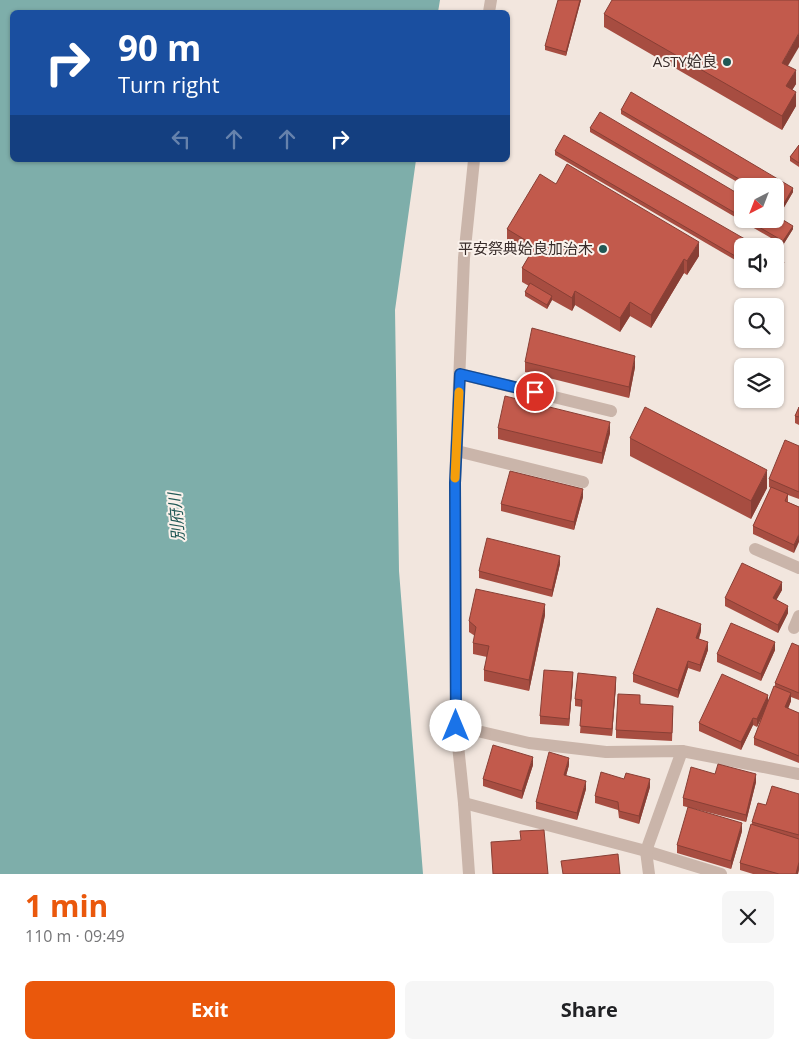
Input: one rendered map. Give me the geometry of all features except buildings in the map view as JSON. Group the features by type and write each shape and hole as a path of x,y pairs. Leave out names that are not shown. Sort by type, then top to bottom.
{"street":[{"path":"469,874 456,726 455,483 464,258 474,162"},
{"path":"460,374 610,411"},
{"path":"457,452 583,482"},
{"path":"755,549 799,568"},
{"path":"456,726 529,743 606,752 682,751 799,774"},
{"path":"649,874 646,851 682,751"},
{"path":"464,803 646,851 721,874"}],"water":[{"name":"別府川","path":"0,0 440,0 438,10 10,10 10,162 416,162 395,310 399,571 423,874 0,874"}],"slow traffic":[{"path":"455,478 459,392"}],"place":[{"name":"ASTY姶良","path":"727,62"},
{"name":"平安祭典姶良加治木","path":"603,249"}],"route":[{"path":"456,726 455,483 460,374 535,392"}]}
